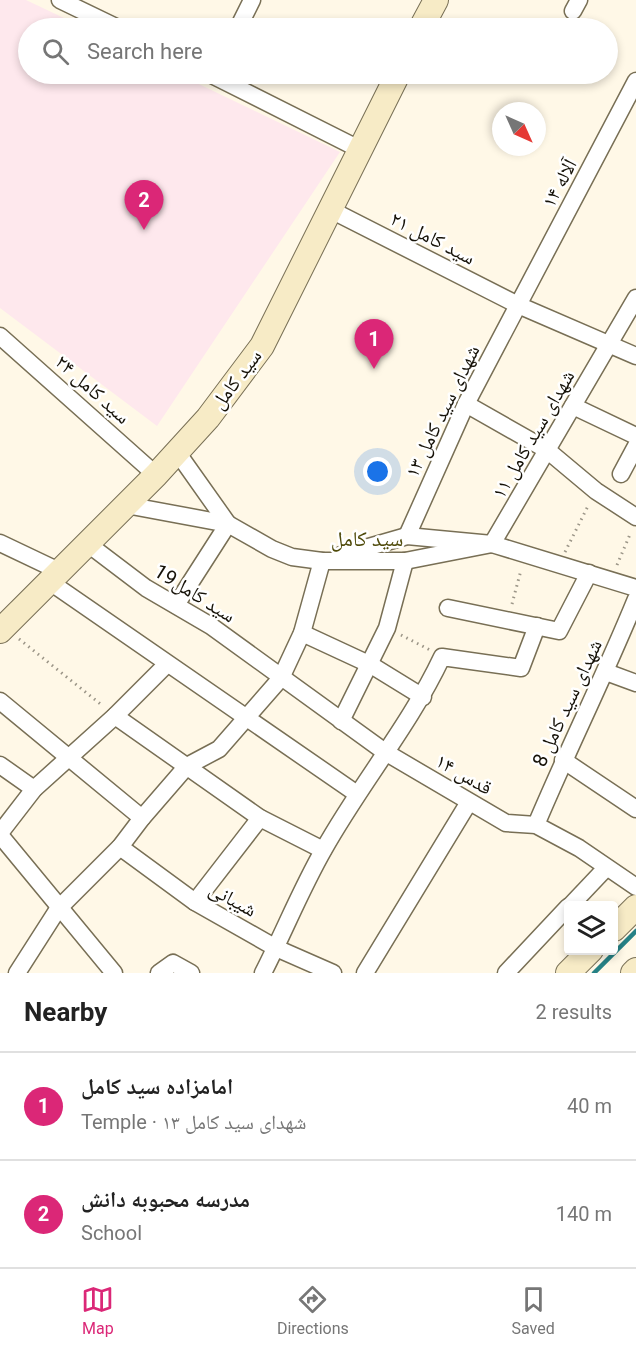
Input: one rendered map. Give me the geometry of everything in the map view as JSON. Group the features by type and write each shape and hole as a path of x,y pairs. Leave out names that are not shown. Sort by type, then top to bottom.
{"street":[{"path":"60,0 84,5 103,18"},
{"path":"243,18 252,0"},
{"path":"426,18 436,0"},
{"name":"آلاله ۱۴","path":"518,305 636,81"},
{"path":"232,84 359,149"},
{"name":"سید کامل","path":"2,629 156,475 208,418 262,346 393,84"},
{"name":"سید کامل ۲۱","path":"329,209 518,305 636,356"},
{"name":"شهدای سید کامل ۱۱","path":"492,544 636,298"},
{"name":"شهدای سید کامل ۱۳","path":"406,536 466,404 518,305"},
{"name":"سید کامل ۲۴","path":"3,344 156,475"},
{"path":"466,404 547,450 596,491 636,517"},
{"path":"573,406 636,436"},
{"path":"621,474 636,446"},
{"path":"177,452 228,524"},
{"path":"126,505 228,524 282,553 322,561 405,561 492,544"},
{"path":"176,605 228,524"},
{"path":"322,561 406,536 492,544 636,588"},
{"path":"0,543 55,577 167,664 357,794"},
{"name":"سید کامل19","path":"88,544 146,588 211,626 281,678"},
{"path":"16,973 58,909 120,848 142,818 187,766 219,749 281,678 302,633 322,561"},
{"path":"341,721 371,665 387,628 405,561"},
{"path":"448,608 559,631 589,573"},
{"name":"شهدای سید کامل 8","path":"536,825 563,760 606,672 636,598"},
{"path":"263,973 323,850 357,794 423,697 442,657 521,668 537,626"},
{"path":"302,633 371,665 423,697"},
{"path":"114,973 58,909 0,834 34,789 116,716 167,664"},
{"path":"606,672 636,683"},
{"name":"قدس ۱۴","path":"281,678 386,752 469,802 506,823 536,825 579,848 636,887"},
{"path":"0,701 70,756 142,818"},
{"path":"116,716 260,818 323,850"},
{"path":"563,760 636,808"},
{"path":"0,765 34,789"},
{"path":"365,973 469,802"},
{"path":"195,902 260,818"},
{"name":"شیبانی","path":"120,848 195,902 276,948 333,973"},
{"path":"574,901 606,868"},
{"path":"618,925 636,907"},
{"path":"506,973 564,911"},
{"path":"568,973 587,955"},
{"path":"159,973 173,963 191,973"}],"path":[{"path":"559,564 596,491"},
{"path":"609,580 636,522"},
{"path":"508,621 526,554"},
{"path":"387,628 442,657"},
{"path":"2,629 116,716"}],"shaded area":[{"path":"0,0 26,0 64,18 18,18 18,84 199,84 340,152 157,426 0,308"}],"waterway":[{"path":"594,973 636,931"}],"place":[{"name":"مدرسه محبوبه دانش","path":"144,230"},
{"name":"امامزاده سید کامل","path":"374,369"}],"district":[{"name":"سید کامل","path":"367,539"}]}
